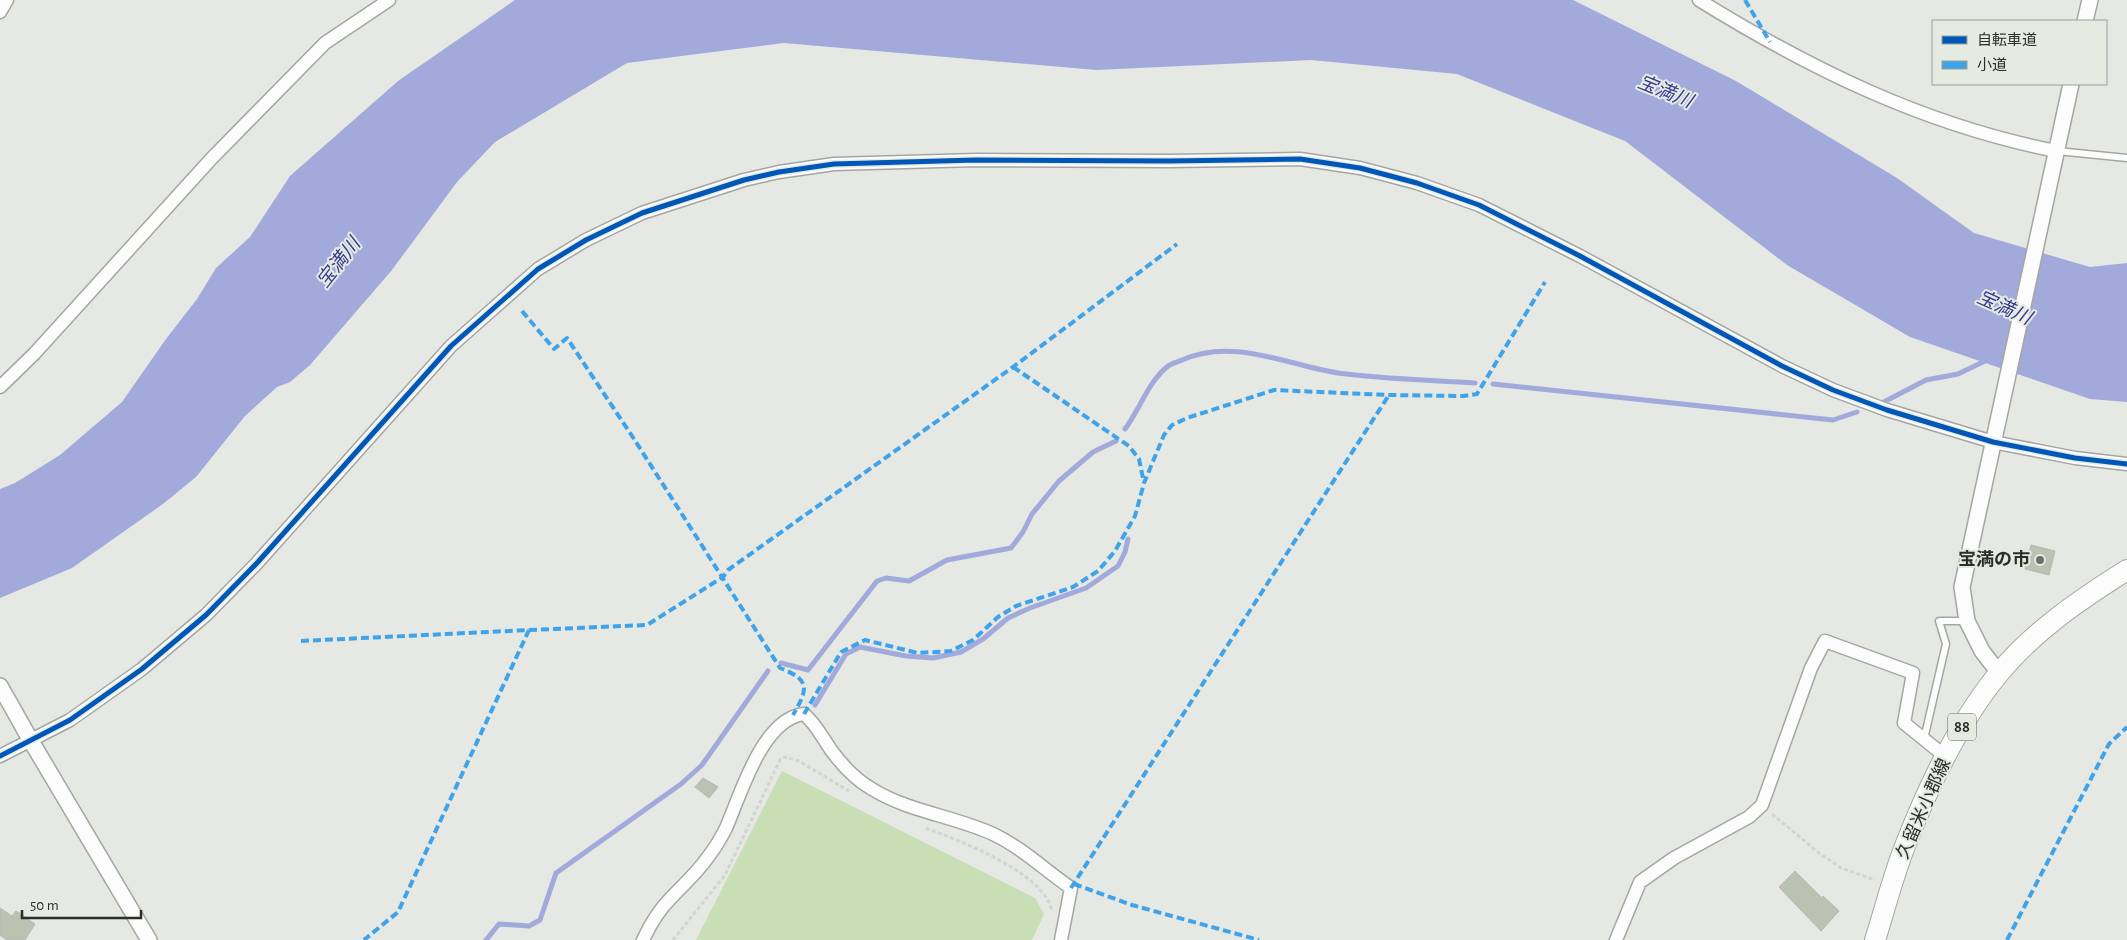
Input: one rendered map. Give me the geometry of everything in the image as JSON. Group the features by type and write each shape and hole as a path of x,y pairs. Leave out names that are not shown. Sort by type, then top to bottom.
{"main road":[{"name":"久留米小郡線","path":"1875,940 1904,846 1960,729 2000,673 2032,639 2078,600 2127,570"}],"street":[{"path":"0,12 7,0"},
{"path":"0,387 34,354 212,158 325,43 389,0"},
{"path":"1699,0 1750,32 1877,96 1932,118 2010,142 2056,151"},
{"path":"2085,20 2090,0"},
{"path":"2000,673 1982,651 1966,621 1962,587 2071,85"},
{"path":"0,756 70,720 142,669 206,615 257,563 451,346 538,269 586,240 642,213 744,180 779,172 834,164 976,160 1177,161 1300,159 1360,168 1417,182 1479,205 1580,256 1782,366 1833,390 1887,410 2075,458 2127,464"},
{"path":"1616,940 1640,882 1674,858 1749,817 1762,806 1811,668 1825,641 1913,673 1904,723 1946,757"},
{"path":"0,686 149,940"},
{"path":"643,940 653,920 709,856 726,828 748,771 765,744 773,733 793,715 804,714 812,721 846,768 872,789 895,802 993,834 1015,847 1071,888 1060,940"}],"lane":[{"path":"2056,151 2127,158"},
{"path":"1924,739 1946,644 1940,622 1966,621"}],"path":[{"path":"673,940 725,875 780,760 785,757 799,761 855,795"},
{"path":"1762,806 1819,853 1841,868 1876,880"},
{"path":"922,826 988,853 1004,862 1045,894 1052,911 1051,917"}],"green space":[{"path":"782,771 1035,898 1044,914 1032,940 696,940"}],"water":[{"name":"宝満川","path":"515,0 1573,0 1736,81 1897,178 1974,233 2090,267 2127,263 2127,402 2090,399 1910,337 1787,265 1625,141 1457,74 1311,60 1096,70 784,43 627,63 495,142 457,182 392,270 310,365 290,382 277,387 245,416 196,477 163,504 72,568 0,598 0,489 15,483 60,455 122,402 166,339 197,299 216,268 250,237 290,176 398,81"}],"building":[{"name":"宝満の市","path":"2031,545 2055,551 2049,575 2025,569"},
{"path":"703,778 718,787 709,798 695,787"},
{"path":"1795,871 1822,898 1823,896 1839,911 1821,931 1779,887"},
{"path":"0,908 12,916 16,911 35,924 25,940 7,940 0,935"}],"waterway":[{"path":"1125,429 1155,380 1168,366 1201,354 1221,351 1260,355 1338,373 1475,383"},
{"path":"1880,404 1926,380 1958,374 1987,360"},
{"path":"1493,384 1833,420 1857,412"},
{"path":"781,663 808,670 877,581 886,578 909,581 947,560 1011,548 1023,532 1032,514 1059,481 1093,452 1116,441"},
{"path":"815,705 846,654 860,647 906,656 933,658 961,652 983,639 1008,618 1086,588 1118,566 1125,552 1128,539"},
{"path":"486,940 499,924 529,926 540,920 556,873 681,784 702,765 768,671"}],"marked path":[{"path":"1745,0 1770,42"},
{"path":"529,630 647,625 723,577 728,570 1013,367 1177,244"},
{"path":"804,714 841,652 865,640 918,653 951,651 973,640 998,617 1016,606 1073,587 1098,571 1115,551 1135,516 1144,483 1164,435 1172,425 1187,418 1274,390 1389,395 1463,396 1477,394 1545,282"},
{"path":"522,311 554,349 567,338 634,439 780,668 790,672 802,681 804,692 793,715"},
{"path":"1013,367 1129,446 1139,459 1144,483"},
{"path":"1071,888 1389,395"},
{"path":"301,641 529,630 398,912 364,940"},
{"path":"2007,940 2109,744 2127,727"},
{"path":"1074,884 1132,905 1259,940"}],"cycle path":[{"path":"0,756 70,720 142,669 206,615 257,563 451,346 538,269 586,240 642,213 744,180 779,172 834,164 976,160 1169,161 1300,159 1360,168 1417,183 1479,205 1580,256 1782,366 1833,390 1887,410 1993,442 2075,458 2127,464"}],"place":[{"name":"宝満の市","path":"2040,560"}]}
